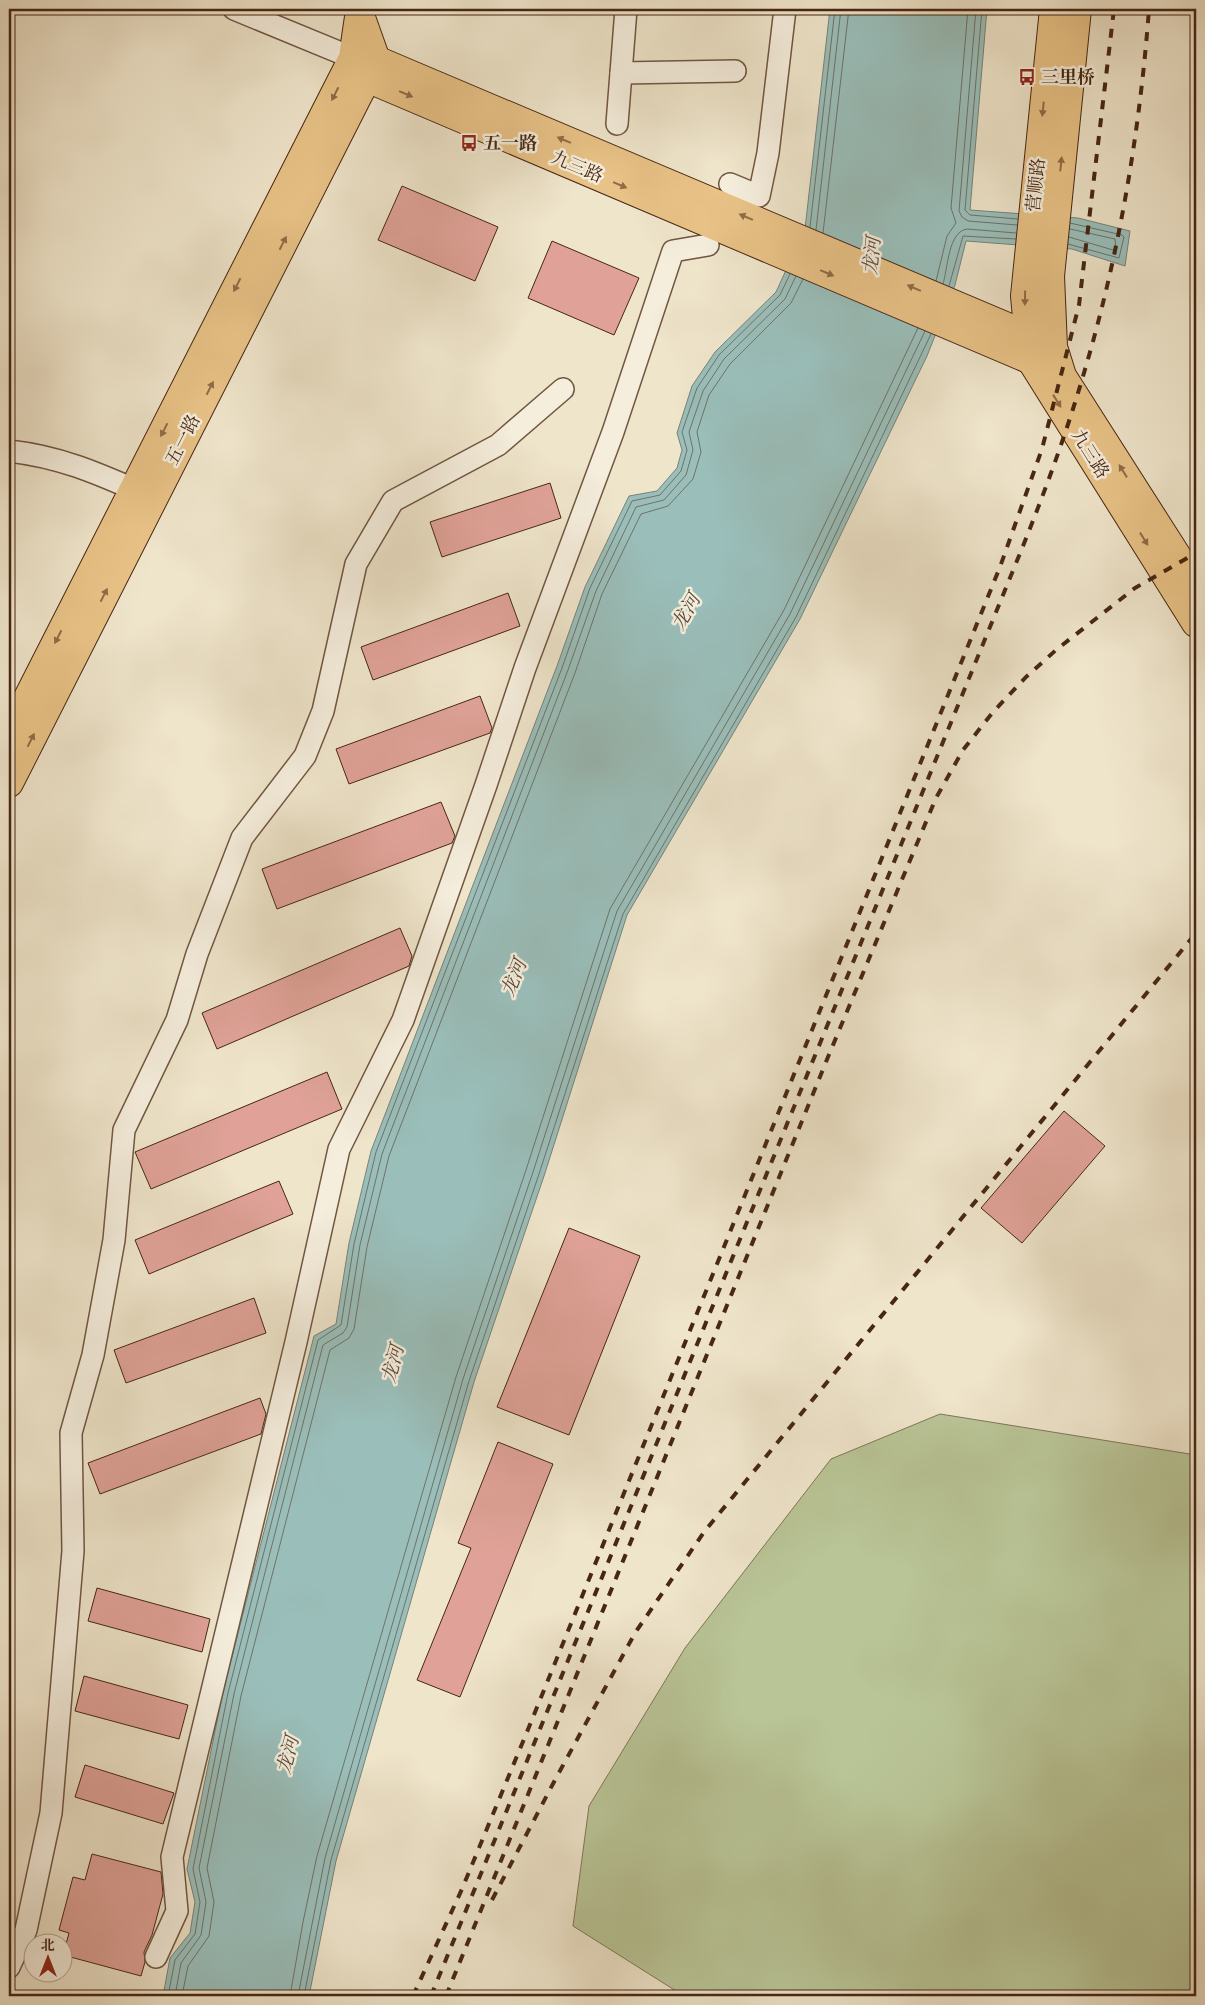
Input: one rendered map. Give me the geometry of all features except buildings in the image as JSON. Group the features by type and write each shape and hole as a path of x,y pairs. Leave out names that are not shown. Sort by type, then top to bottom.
{"main road":[{"name":"营顺路","path":"1037,348 1049,298 1041,250 1054,9"},
{"name":"营顺路","path":"1044,212 1077,9"},
{"path":"360,12 365,65"},
{"name":"九三路","path":"365,65 954,316 1037,348 1062,376 1196,586"},
{"name":"五一路","path":"9,735 144,494 365,65"},
{"name":"九三路","path":"1037,348 1196,623"},
{"name":"五一路","path":"9,783 144,494"}],"street":[{"name":"九三路","path":"234,9 365,65"},
{"path":"617,124 626,9"},
{"path":"730,184 759,196 768,153 785,9"},
{"path":"621,73 734,72"},
{"path":"156,1957 177,1911 172,1857 296,1342 339,1149 403,1020 486,785 528,659 613,432 673,251 708,245"},
{"path":"9,1967 26,1930 52,1813 73,1551 71,1433 93,1355 114,1240 124,1130 177,1020 197,954 242,838 305,756 323,711 356,564 394,501 498,445 563,389"},
{"path":"9,451 41,455 83,467 144,494"}],"green space":[{"path":"940,1414 1196,1455 1196,1996 684,1996 573,1926 589,1806 685,1648 831,1459"}],"water":[{"name":"龙河","path":"830,9 987,9 970,210 1078,218 1130,231 1125,266 1072,249 966,241 955,285 927,356 800,619 627,915 544,1176 474,1382 336,1861 309,1996 163,1996 170,1958 190,1933 195,1902 187,1869 223,1692 314,1336 336,1324 349,1243 371,1151 557,666 585,587 629,496 657,491 677,468 682,450 677,433 692,386 715,352 776,292 805,229"}],"railway":[{"path":"413,1996 462,1889 529,1727 1000,567 1042,449 1079,305 1114,9"},
{"path":"431,1996 1052,470 1086,366 1119,234 1134,144 1149,9"},
{"path":"446,1996 828,1057 936,798 963,750 993,712 1026,677 1056,650 1135,588 1196,553"},
{"path":"492,1900 635,1633 704,1532 1196,933"}],"place":[{"name":"三里桥","path":"1027,77"},
{"name":"五一路","path":"469,143"}]}
